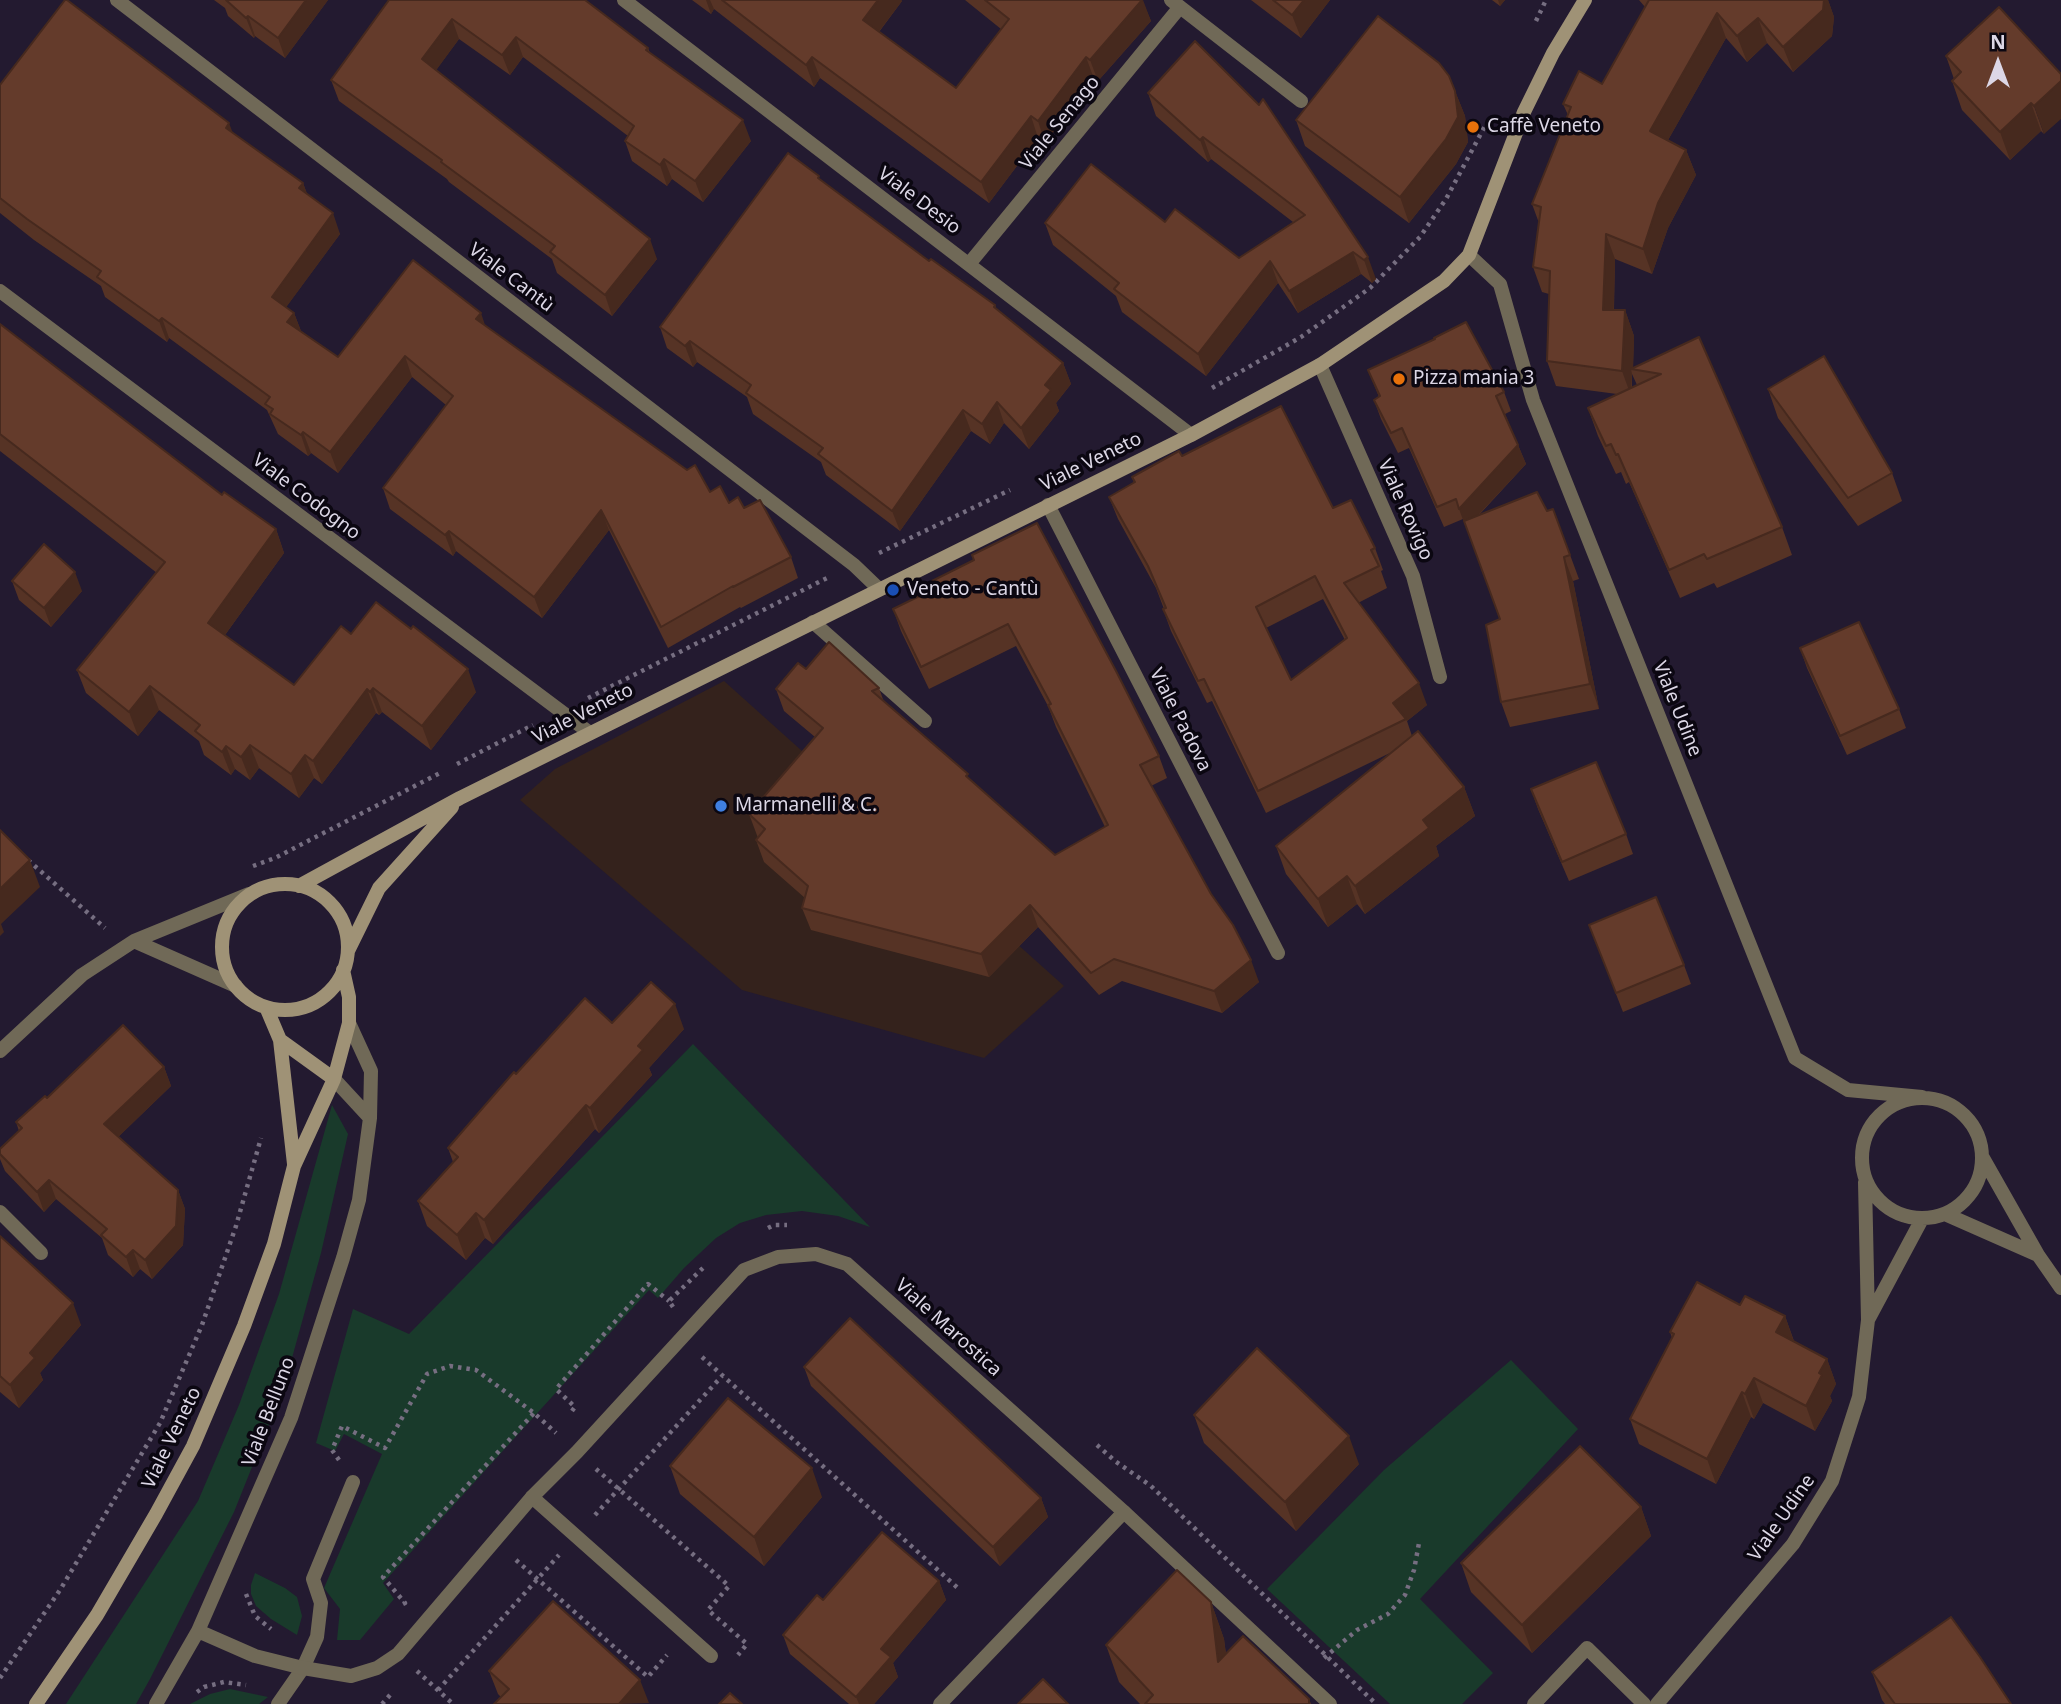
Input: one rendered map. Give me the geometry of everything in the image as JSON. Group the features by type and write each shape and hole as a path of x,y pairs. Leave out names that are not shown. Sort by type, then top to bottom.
{"main road":[{"name":"Viale Veneto","path":"299,886 460,798 1191,435 1320,365 1444,281 1469,256 1524,112 1553,53 1584,0"},
{"name":"Viale Veneto","path":"348,952 379,888 460,798"},
{"path":"282,884 299,886 319,894 336,909 347,937 348,952 343,971 334,986 320,999 303,1007 284,1010 266,1007 244,995 225,968 222,948 225,927 234,909 249,894 282,884"},
{"name":"Viale Veneto","path":"36,1704 97,1615 156,1514 193,1446 244,1326 274,1244 294,1166 334,1079 349,1023 349,997 343,971"},
{"name":"Viale Veneto","path":"266,1007 279,1040 294,1166"},
{"path":"279,1040 334,1079"}],"street":[{"name":"Viale Cantù","path":"117,0 854,565 879,589"},
{"name":"Viale Desio","path":"624,0 1191,435"},
{"name":"Viale Senago","path":"969,264 1175,3"},
{"path":"1175,3 1301,101"},
{"name":"Viale Udine","path":"1469,256 1500,284 1533,400 1796,1058 1848,1090 1922,1097 1958,1109 1971,1123 1980,1140 1983,1158 2038,1255 2061,1288"},
{"name":"Viale Codogno","path":"0,291 590,733"},
{"name":"Viale Rovigo","path":"1320,365 1413,576 1440,677"},
{"name":"Viale Padova","path":"1048,505 1278,953"},
{"path":"813,622 925,721"},
{"path":"0,1051 82,975 134,941 249,894"},
{"path":"134,941 236,986"},
{"name":"Viale Belluno","path":"156,1704 198,1631 291,1418 343,1258 359,1200 372,1071 349,1023"},
{"path":"334,1079 369,1118"},
{"name":"Viale Udine","path":"1657,1704 1793,1544 1832,1481 1859,1397 1868,1320 1865,1181 1861,1162 1863,1142 1871,1125 1884,1110 1902,1101 1922,1097"},
{"path":"1865,1181 1887,1208 1904,1216 1922,1219 1945,1214 1960,1205 1972,1192 1980,1176 1983,1158"},
{"path":"0,1212 41,1253"},
{"path":"1945,1214 2038,1255"},
{"name":"Viale Udine","path":"1868,1320 1922,1219"},
{"name":"Viale Marostica","path":"198,1631 255,1656 303,1668 351,1676 377,1668 398,1654 532,1497 577,1452 744,1270 778,1258 816,1254 847,1264 1124,1512 1330,1704"},
{"path":"278,1704 303,1668 317,1637 321,1603 313,1579 353,1482"},
{"path":"532,1497 711,1656"},
{"path":"940,1704 1124,1512"},
{"path":"1534,1704 1587,1648 1644,1704"}],"path":[{"path":"1534,25 1546,0"},
{"path":"1210,388 1301,337 1370,288 1420,237 1446,199 1487,121"},
{"path":"250,867 275,858 559,712 1016,487"},
{"path":"20,853 110,933"},
{"path":"0,1678 60,1590 160,1423 202,1325 236,1226 262,1135"},
{"path":"568,1415 575,1408 556,1389 648,1283 669,1301"},
{"path":"688,1330 702,1358 960,1590"},
{"path":"353,1482 332,1450 342,1426 385,1448 427,1374 450,1366 476,1370 534,1413"},
{"path":"553,1431 561,1423"},
{"path":"1301,1677 1357,1630 1388,1614 1405,1595 1414,1570 1419,1543"},
{"path":"398,1654 453,1704"}],"shaded area":[{"path":"724,681 1064,986 984,1058 742,990 520,800 555,769"}],"green space":[{"path":"693,1044 870,1227 838,1216 802,1211 766,1215 740,1223 716,1238 684,1268 658,1298 649,1290 383,1583 394,1599 360,1640 337,1640 340,1609 324,1588 382,1454 344,1434 335,1451 316,1443 353,1309 409,1334"},
{"path":"332,1105 348,1134 321,1253 284,1387 234,1512 136,1704 66,1704 198,1501 239,1405 279,1294"},
{"path":"1511,1360 1578,1429 1420,1599 1493,1673 1462,1704 1390,1704 1267,1589 1384,1470"},
{"path":"255,1573 297,1597 302,1616 297,1635 256,1606 251,1594"},
{"path":"230,1689 268,1697 259,1704 190,1704 210,1694"}],"building":[{"path":"65,0 229,123 226,128 303,183 299,188 333,213 272,297 294,313 287,322 338,357 413,260 481,313 476,319 687,470 695,465 710,492 720,486 729,503 738,497 744,508 760,500 791,557 661,627 601,510 534,597 449,531 445,535 383,488 453,396 405,356 330,452 303,432 301,435 270,414 273,409 265,404 270,397 162,318 159,321 97,277 101,271 0,198 0,85"},
{"path":"226,0 306,0 278,38 248,16 246,18"},
{"path":"389,0 585,0 648,48 646,50 743,120 695,181 664,159 660,165 625,141 634,126 516,37 502,55 452,19 422,59 650,239 605,295 550,252 555,246 331,80"},
{"path":"722,0 878,0 863,20 956,88 1009,19 985,0 1142,0 1090,60 1086,57 1038,121 1031,116 981,182 812,57 806,65"},
{"path":"1273,0 1304,0 1292,15"},
{"path":"1649,0 1824,0 1823,10 1783,47 1758,18 1737,36 1717,13 1650,131 1686,150 1658,203 1643,249 1606,234 1603,310 1625,310 1622,371 1547,361 1550,271 1533,267 1541,207 1532,204 1571,107 1563,104 1579,71 1602,84"},
{"path":"1999,7 2061,74 2061,81 2034,106 2031,103 2000,132 1952,81 1961,72 1946,56"},
{"path":"1378,16 1439,63 1449,76 1455,91 1458,117 1446,139 1400,197 1296,120"},
{"path":"1195,41 1259,105 1263,99 1368,257 1364,260 1353,252 1289,291 1270,261 1198,354 1114,289 1119,283 1045,223 1091,164 1165,222 1175,209 1239,258 1305,215 1203,137 1200,140 1148,93"},
{"path":"788,153 929,261 931,259 995,305 994,307 1063,363 1045,385 1051,390 1021,428 997,402 982,424 963,410 892,511 818,454 823,448 746,393 751,385 690,341 685,346 660,327"},
{"path":"1466,322 1504,392 1496,396 1518,445 1459,509 1456,499 1437,507 1402,428 1391,433 1374,400 1380,396 1368,370"},
{"path":"0,324 222,495 224,492 276,529 208,623 294,685 341,626 351,634 376,602 411,629 413,626 468,669 422,726 373,688 370,692 367,689 313,761 305,755 291,774 250,745 241,757 226,746 222,752 195,731 200,725 150,686 129,712 77,670 165,562 0,434"},
{"path":"1699,337 1782,527 1707,559 1704,554 1669,570 1618,454 1616,455 1611,444 1606,446 1588,408 1661,374 1631,369"},
{"path":"1824,356 1892,473 1848,498 1768,389"},
{"path":"1281,406 1333,508 1351,500 1375,548 1371,550 1379,566 1344,583 1419,683 1393,703 1406,719 1258,791 1204,679 1198,681 1163,609 1166,608 1148,566 1109,497 1135,482 1132,477 1179,451 1182,456","holes":["1315,576 1347,638 1291,680 1256,607"]},
{"path":"1537,492 1547,511 1553,509 1570,555 1564,557 1590,684 1501,702 1486,625 1500,619 1464,521"},
{"path":"1037,523 1159,756 1140,765 1211,894 1233,925 1251,960 1214,991 1114,959 1091,973 1030,905 981,954 802,908 808,886 756,840 765,829 749,814 823,728 776,689 798,663 806,669 829,642 879,688 872,691 968,774 966,776 1055,855 1108,825 1048,705 1051,704 1008,624 921,667 893,609 936,588 932,581 974,560 972,555"},
{"path":"44,544 75,572 44,608 12,581"},
{"path":"1859,622 1899,709 1840,736 1800,648"},
{"path":"1418,731 1464,787 1423,820 1429,828 1355,886 1347,876 1318,899 1276,846"},
{"path":"1596,762 1626,834 1562,862 1531,789"},
{"path":"0,830 30,860 0,889"},
{"path":"1656,897 1684,965 1616,993 1589,925"},
{"path":"651,982 675,1004 638,1046 643,1050 590,1108 586,1105 484,1220 476,1213 457,1235 418,1201 458,1157 448,1148 514,1072 516,1074 585,998 612,1023"},
{"path":"123,1025 164,1067 104,1124 178,1190 176,1226 145,1260 133,1250 126,1257 101,1235 107,1229 49,1180 37,1192 0,1154 0,1149 22,1128 16,1122 45,1096 47,1098"},
{"path":"0,1236 73,1303 30,1353 35,1358 10,1385 0,1376"},
{"path":"1697,1282 1740,1305 1745,1296 1785,1316 1776,1332 1827,1359 1806,1406 1754,1378 1745,1394 1742,1392 1707,1459 1630,1419 1674,1334 1670,1332"},
{"path":"850,1318 1041,1498 993,1547 804,1367"},
{"path":"1257,1348 1349,1436 1285,1502 1194,1415"},
{"path":"728,1398 812,1468 754,1537 670,1466"},
{"path":"1580,1446 1641,1507 1522,1625 1461,1563"},
{"path":"882,1532 939,1581 881,1649 891,1657 856,1697 783,1635 817,1595 823,1600"},
{"path":"1177,1570 1211,1602 1218,1662 1243,1636 1309,1699 1309,1704 1145,1704 1153,1695 1106,1645"},
{"path":"553,1601 640,1680 619,1704 494,1704 509,1689 489,1671"},
{"path":"1951,1617 2011,1704 1895,1704 1872,1672"},
{"path":"1043,1679 1068,1704 1018,1704"},
{"path":"730,1693 742,1704 719,1704"}],"place":[{"name":"Caffè Veneto","path":"1473,127"},
{"name":"Pizza mania 3","path":"1399,379"},
{"name":"Veneto - Cantù","path":"893,590"},
{"name":"Marmanelli & C.","path":"721,806"}]}
